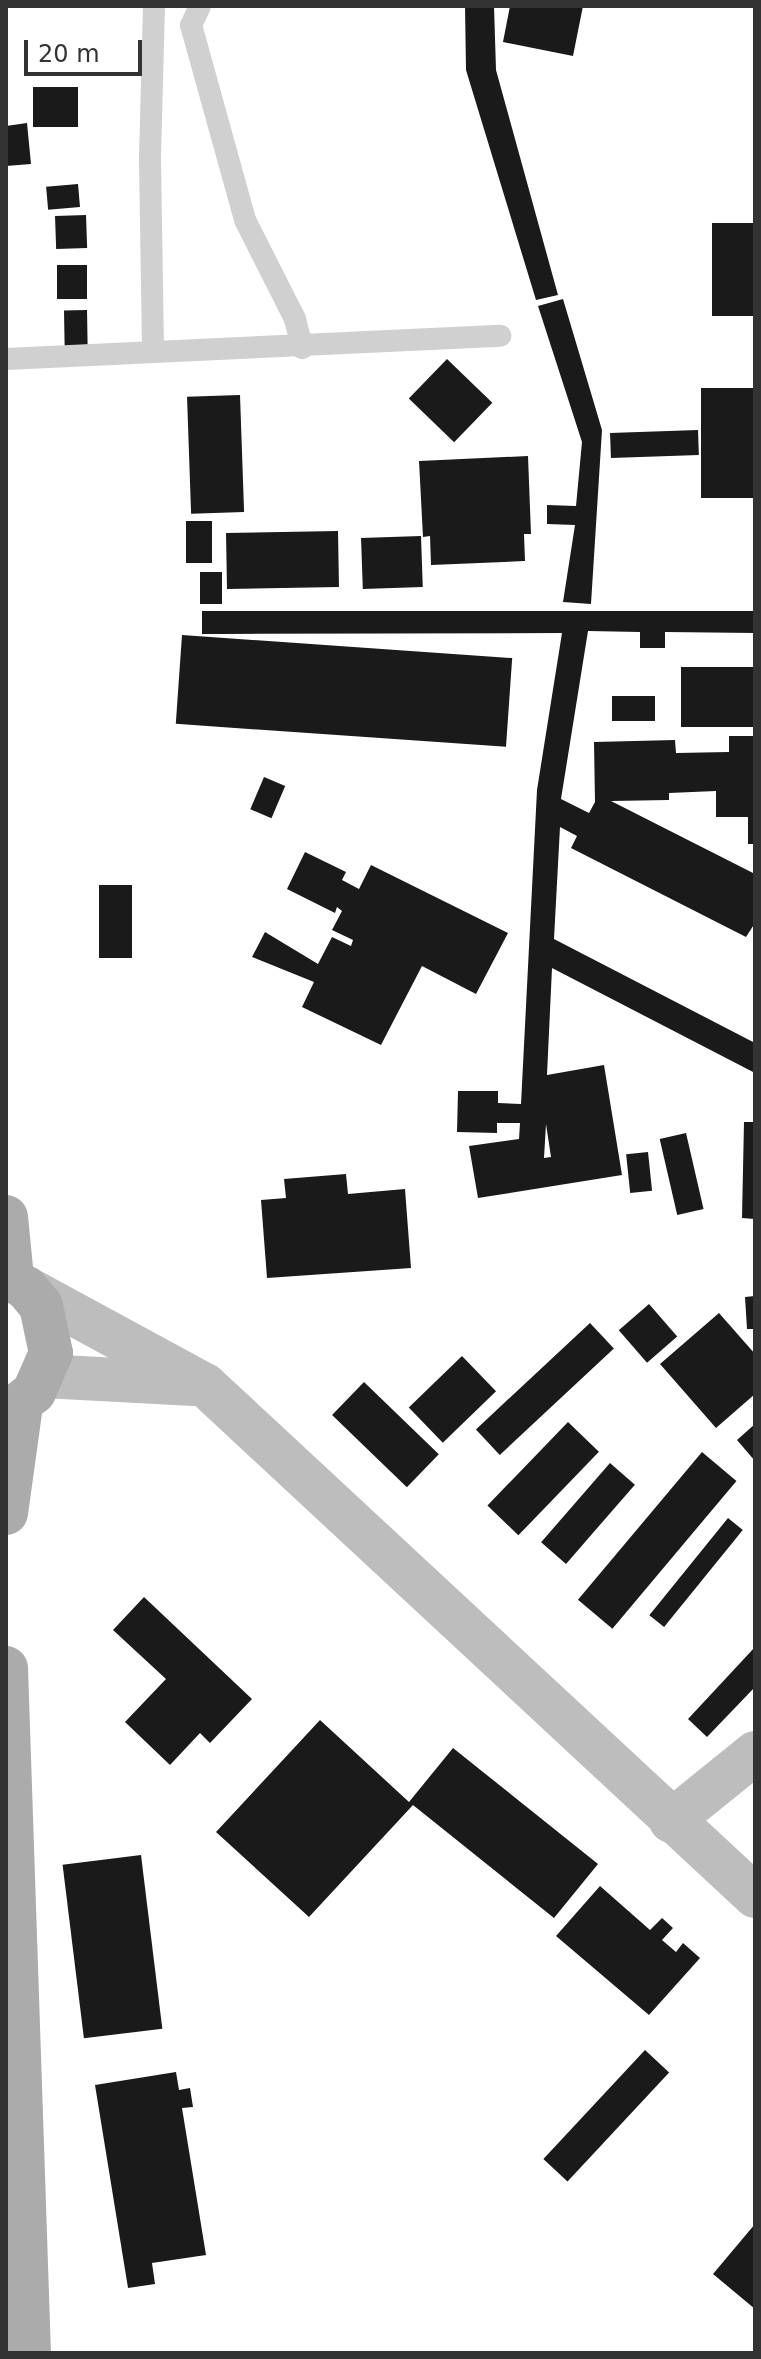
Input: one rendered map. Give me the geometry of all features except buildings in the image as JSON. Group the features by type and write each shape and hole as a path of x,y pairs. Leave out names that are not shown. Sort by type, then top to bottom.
{"main road":[{"path":"6,1217 15,1280 41,1306 50,1329 24,1398 6,1513"},
{"path":"15,1280 205,1385 755,1896"},
{"path":"24,1398 205,1385"},
{"path":"6,1668 29,2353"},
{"path":"671,1821 755,1753"}],"lane":[{"path":"153,350 154,6"},
{"path":"154,31 196,16 245,220 295,319 302,348"},
{"path":"6,359 153,350 302,348 500,336"}]}
